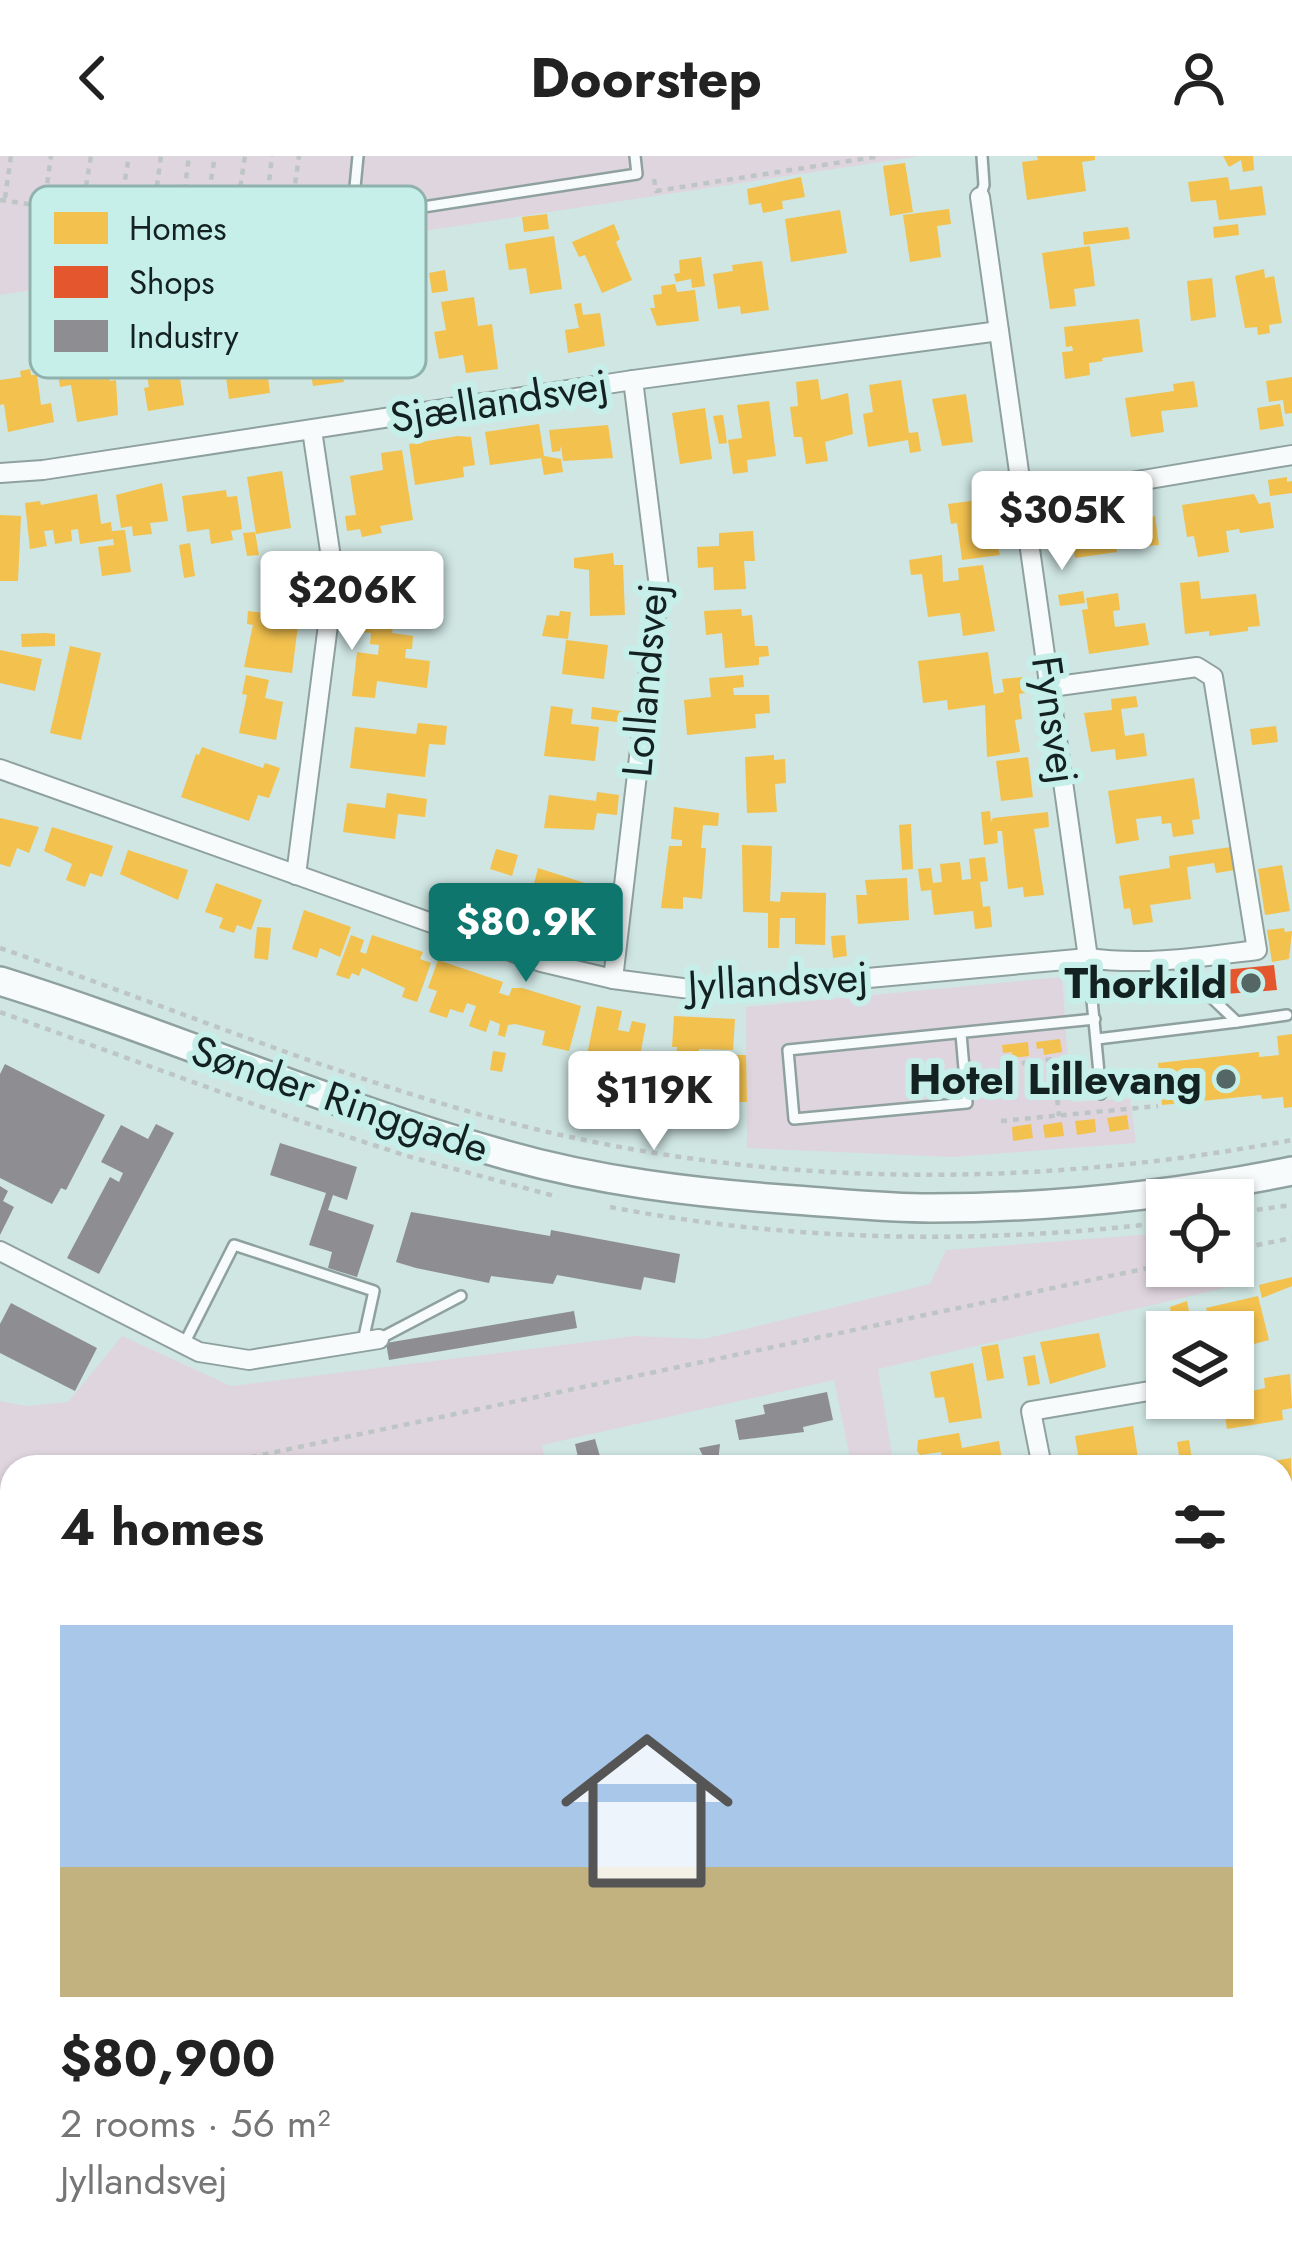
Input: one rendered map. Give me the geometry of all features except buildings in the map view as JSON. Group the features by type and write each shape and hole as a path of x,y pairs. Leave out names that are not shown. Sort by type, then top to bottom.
{"street":[{"name":"Fynsvej","path":"980,197 1088,958"},
{"name":"Sjællandsvej","path":"0,472 44,470 633,380 999,331"},
{"name":"Lollandsvej","path":"613,979 658,587 633,380"},
{"path":"296,875 334,578 312,430"},
{"path":"1024,500 1292,455"},
{"name":"Jyllandsvej","path":"0,769 541,962 613,979 690,988 758,988 1088,958 1172,960 1258,950 1213,676 1197,667 1051,687"},
{"name":"Sønder Ringgade","path":"0,979 349,1106 501,1154 666,1187 927,1208 1055,1205 1292,1171"},
{"path":"0,1251 199,1352 249,1360 371,1340"},
{"path":"1040,1455 1031,1411 1146,1392"}],"lane":[{"path":"355,186 358,156"},
{"path":"426,207 637,174 634,156"},
{"path":"980,197 982,156"},
{"path":"1088,958 1101,1094"},
{"path":"1172,960 1238,1022"},
{"path":"1097,1039 1286,1015"},
{"path":"961,1034 967,1103 794,1119 788,1050 1095,1018"},
{"path":"184,1345 234,1245 374,1291 371,1340 461,1296"}],"path":[{"path":"2,200 11,156"},
{"path":"47,186 51,156"},
{"path":"86,186 91,156"},
{"path":"124,186 129,156"},
{"path":"157,186 161,156"},
{"path":"185,186 189,156"},
{"path":"210,186 215,156"},
{"path":"240,186 244,156"},
{"path":"269,186 272,156"},
{"path":"295,186 299,156"},
{"path":"654,173 656,191 881,156"},
{"path":"0,948 440,1103 552,1133 687,1158 843,1174 995,1176 1108,1169 1292,1140"},
{"path":"1010,1065 1053,1059 1059,1116"},
{"path":"1001,1121 1158,1106"},
{"path":"1254,1210 1292,1205"},
{"path":"1254,1246 1292,1238"},
{"path":"261,1455 1146,1268"}],"shaded area":[{"path":"0,156 920,156 426,231 426,186 30,186 30,290 0,295"},
{"path":"1062,977 1071,1102 1130,1099 1136,1143 952,1157 747,1148 746,1007"},
{"path":"1146,1235 1146,1287 1229,1287 878,1369 892,1455 850,1455 834,1380 542,1445 544,1455 0,1455 0,1401 26,1406 68,1402 122,1336 231,1386 634,1336 704,1339 930,1284 946,1250"}],"place":[{"name":"Thorkild","path":"1251,983"},
{"name":"Hotel Lillevang","path":"1226,1079"}]}
